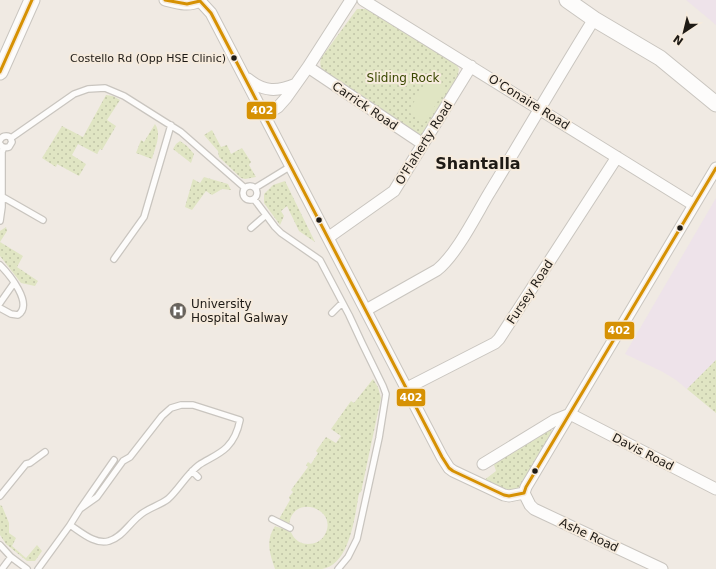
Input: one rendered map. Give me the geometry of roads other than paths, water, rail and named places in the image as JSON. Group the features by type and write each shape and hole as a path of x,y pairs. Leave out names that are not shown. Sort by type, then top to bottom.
{"street":[{"path":"1,67 32,0"},
{"path":"165,0 183,4 190,4 200,1 211,13 449,468 458,474 504,495 509,496 524,493 526,487 716,168"},
{"path":"265,115 278,107 296,84 351,0"},
{"name":"O'Conaire Road","path":"363,0 694,205"},
{"path":"567,0 594,19 658,56 716,104"},
{"path":"366,310 437,270 446,262 459,244 594,19"},
{"name":"O'Flaherty Road","path":"328,237 394,191 471,66"},
{"name":"Carrick Road","path":"308,67 423,144"},
{"path":"246,78 264,89 276,90 296,84"},
{"name":"Fursey Road","path":"407,388 499,339 617,157"},
{"path":"483,464 555,420 570,414"},
{"name":"Davis Road","path":"570,414 716,489"},
{"name":"Ashe Road","path":"524,493 530,505 534,509 662,569"}],"lane":[{"path":"11,138 69,96 80,91 105,88 124,96 171,125 198,146 245,188"},
{"path":"114,259 144,217 171,125"},
{"path":"0,140 4,136 11,138"},
{"path":"0,221 2,207 2,146 7,148 10,146 12,142 11,138"},
{"path":"254,199 247,200 243,197 242,192 245,188 249,186 255,188 292,166"},
{"path":"254,199 257,192 255,188"},
{"path":"1,196 43,220"},
{"path":"254,199 281,233 320,260 386,394 379,438 357,539 348,557 338,569"},
{"path":"251,228 266,215"},
{"path":"0,265 14,283 24,303 23,310 15,315 0,308"},
{"path":"0,303 14,283"},
{"path":"332,313 342,303"},
{"path":"70,525 94,540 104,542 114,540 139,515 168,499 199,465 219,454 227,447 233,440 240,420 193,405 181,405 171,408 162,416 130,457 123,462 97,497 80,509"},
{"path":"0,496 26,464 45,452"},
{"path":"38,569 114,460"},
{"path":"192,471 198,476"},
{"path":"272,519 290,528"},
{"path":"0,546 27,569"},
{"path":"2,569 11,556"}],"place":[{"name":"Costello Rd (Opp HSE Clinic)","path":"234,58"},
{"name":"University Hospital Galway","path":"178,311"}],"district":[{"name":"Shantalla","path":"478,163"}],"park label":[{"name":"Sliding Rock","path":"403,78"}]}
